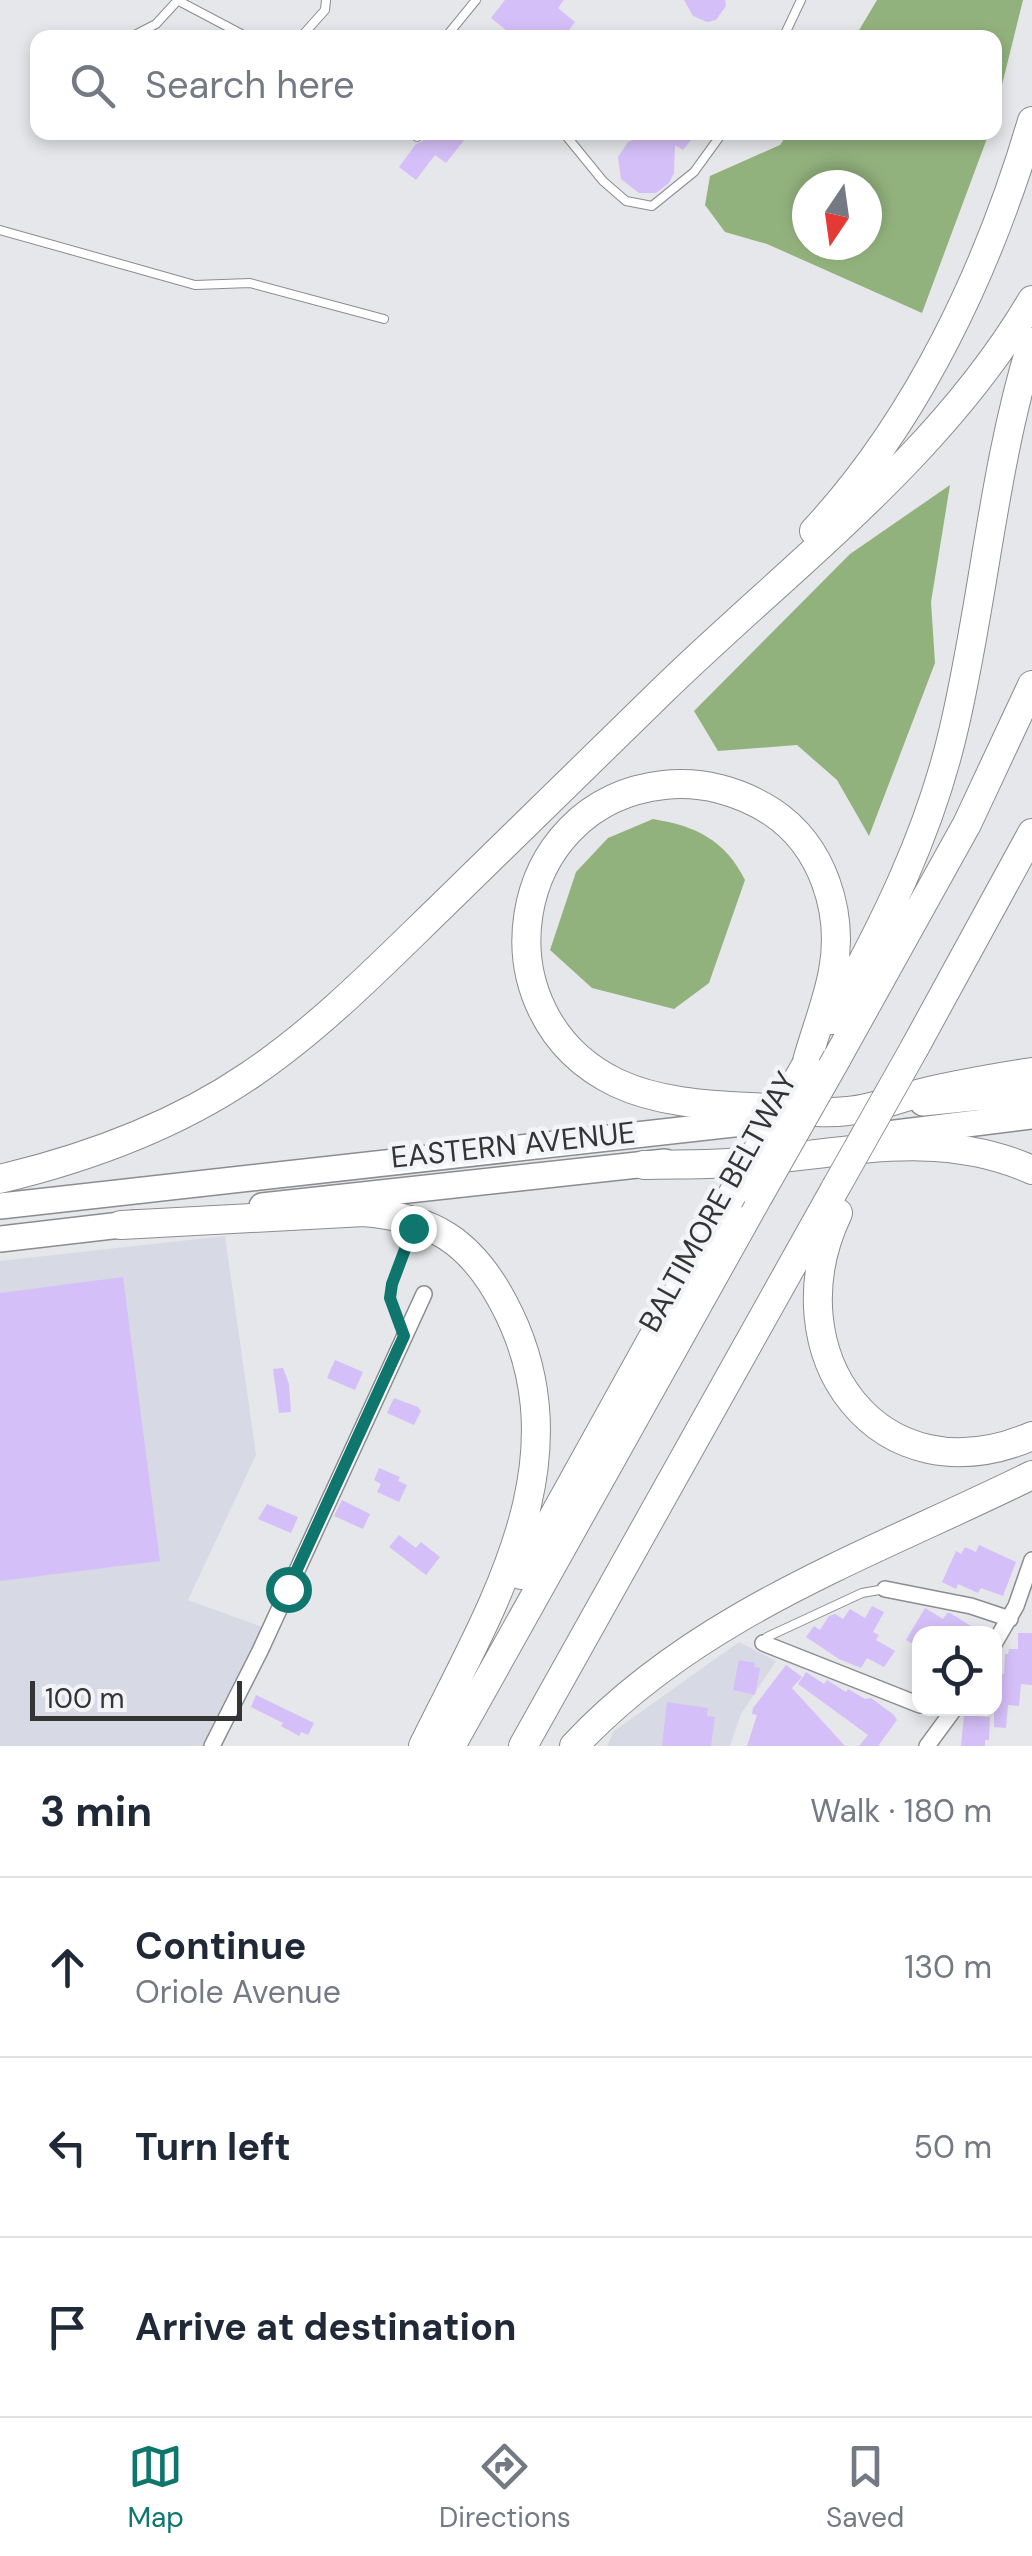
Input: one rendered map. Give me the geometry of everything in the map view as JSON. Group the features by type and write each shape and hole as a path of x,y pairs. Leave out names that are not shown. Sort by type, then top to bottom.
{"highway":[{"path":"685,668 820,525 900,416 949,331 994,233 1032,121"},
{"path":"0,1179 74,1159 136,1136 219,1094 275,1058 365,980 685,668 839,528 949,417 1032,300"},
{"path":"424,1746 892,907 926,823 954,726 1006,441 1032,342"},
{"name":"BALTIMORE BELTWAY","path":"450,1746 967,824 1032,685"},
{"path":"806,1065 825,1004 837,936 826,880 796,833 758,802 720,789 681,784 629,792 581,820 538,878 525,930 530,982 550,1026 566,1046 598,1073 648,1094 720,1106 847,1112 968,1082 1032,1072"},
{"path":"523,1746 844,1186 1032,833"},
{"path":"974,943 1032,868"},
{"path":"644,1164 729,1163 928,1144 992,1155 1032,1170"},
{"path":"844,1186 816,1286 820,1338 827,1362 842,1389 882,1427 908,1442 933,1449 985,1452 1032,1436"},
{"path":"121,1225 364,1212 392,1215 419,1221 458,1242 495,1286 512,1317 532,1385 535,1470 516,1548 424,1746"},
{"path":"574,1746 648,1678 716,1630 1032,1475"}],"main road":[{"name":"EASTERN AVENUE","path":"0,1206 1032,1092"},
{"name":"EASTERN AVENUE","path":"0,1239 1032,1116"},
{"path":"0,1221 89,1208 138,1191"}],"street":[{"path":"212,1746 260,1651 424,1294"},
{"path":"1002,1632 1032,1560"},
{"path":"885,1589 971,1606 1010,1619"},
{"path":"763,1643 912,1702"},
{"path":"927,1746 950,1716"}],"lane":[{"path":"144,30 156,24 177,0 234,30"},
{"path":"307,30 325,10 326,0"},
{"path":"451,30 476,0"},
{"path":"786,30 801,0"},
{"path":"570,140 603,181 626,201 652,206 694,172 717,140"},
{"path":"0,230 194,285 250,283 384,319"},
{"path":"763,1643 767,1636 862,1592 885,1589"}],"path":[{"path":"404,1336 390,1298 413,1228"}],"shaded area":[{"path":"225,1236 256,1455 188,1600 265,1628 205,1746 0,1746 0,1261"},
{"path":"739,1642 776,1661 741,1714 730,1746 607,1746 614,1731"}],"green space":[{"path":"877,0 1023,0 1002,85 1002,30 859,30"},
{"path":"783,140 986,140 922,313 803,260 882,260 882,170 792,170 792,255 725,232 705,205 710,176 780,145"},
{"path":"950,485 931,602 935,663 869,836 837,780 797,745 718,751 694,711 850,554"},
{"path":"653,819 708,837 728,855 745,880 709,983 674,1009 592,988 550,950 576,872 608,838"}],"building":[{"path":"505,0 564,0 558,8 575,22 569,30 506,30 491,18"},
{"path":"684,0 725,0 726,6 716,20 707,22 693,16"},
{"path":"464,140 446,163 435,155 416,180 399,167 416,144"},
{"path":"691,140 683,150 675,145 674,173 656,193 639,193 621,179 618,157 628,142"},
{"path":"123,1277 160,1561 0,1581 0,1293"},
{"path":"335,1360 363,1372 355,1390 327,1378"},
{"path":"283,1368 289,1384 291,1412 279,1413 273,1369"},
{"path":"394,1398 421,1411 414,1425 387,1413"},
{"path":"379,1468 400,1477 398,1481 407,1485 399,1502 377,1492 381,1484 374,1480"},
{"path":"342,1500 370,1514 363,1529 334,1516"},
{"path":"267,1504 298,1517 291,1533 258,1519"},
{"path":"399,1535 416,1548 421,1542 440,1557 426,1575 389,1547"},
{"path":"979,1545 1016,1562 1003,1596 981,1588 978,1593 958,1584 956,1589 942,1582 956,1551 961,1554 965,1547 976,1552"},
{"path":"872,1606 884,1612 873,1632 879,1635 876,1640 895,1651 884,1667 867,1658 861,1668 806,1637 814,1626 820,1630 829,1616 835,1614 843,1619 850,1609 865,1618"},
{"path":"925,1608 943,1619 950,1613 971,1626 914,1626"},
{"path":"1018,1633 1032,1633 1032,1685 1021,1684 1019,1706 1008,1705 1006,1728 994,1727 994,1716 1002,1716 1005,1654 1009,1649 1018,1649"},
{"path":"739,1660 760,1668 755,1695 733,1690"},
{"path":"786,1665 802,1677 792,1688 845,1746 747,1746 757,1715 752,1714 753,1708"},
{"path":"806,1672 824,1684 827,1680 846,1692 848,1689 865,1699 871,1698 894,1715 897,1720 878,1746 859,1746 868,1735 798,1684"},
{"path":"256,1695 314,1723 308,1735 301,1732 299,1736 251,1707"},
{"path":"667,1702 708,1708 707,1716 715,1717 711,1746 662,1746"},
{"path":"964,1716 990,1717 985,1746 961,1746"}],"route":[{"path":"288,1589 404,1336 390,1298 413,1228"}]}
